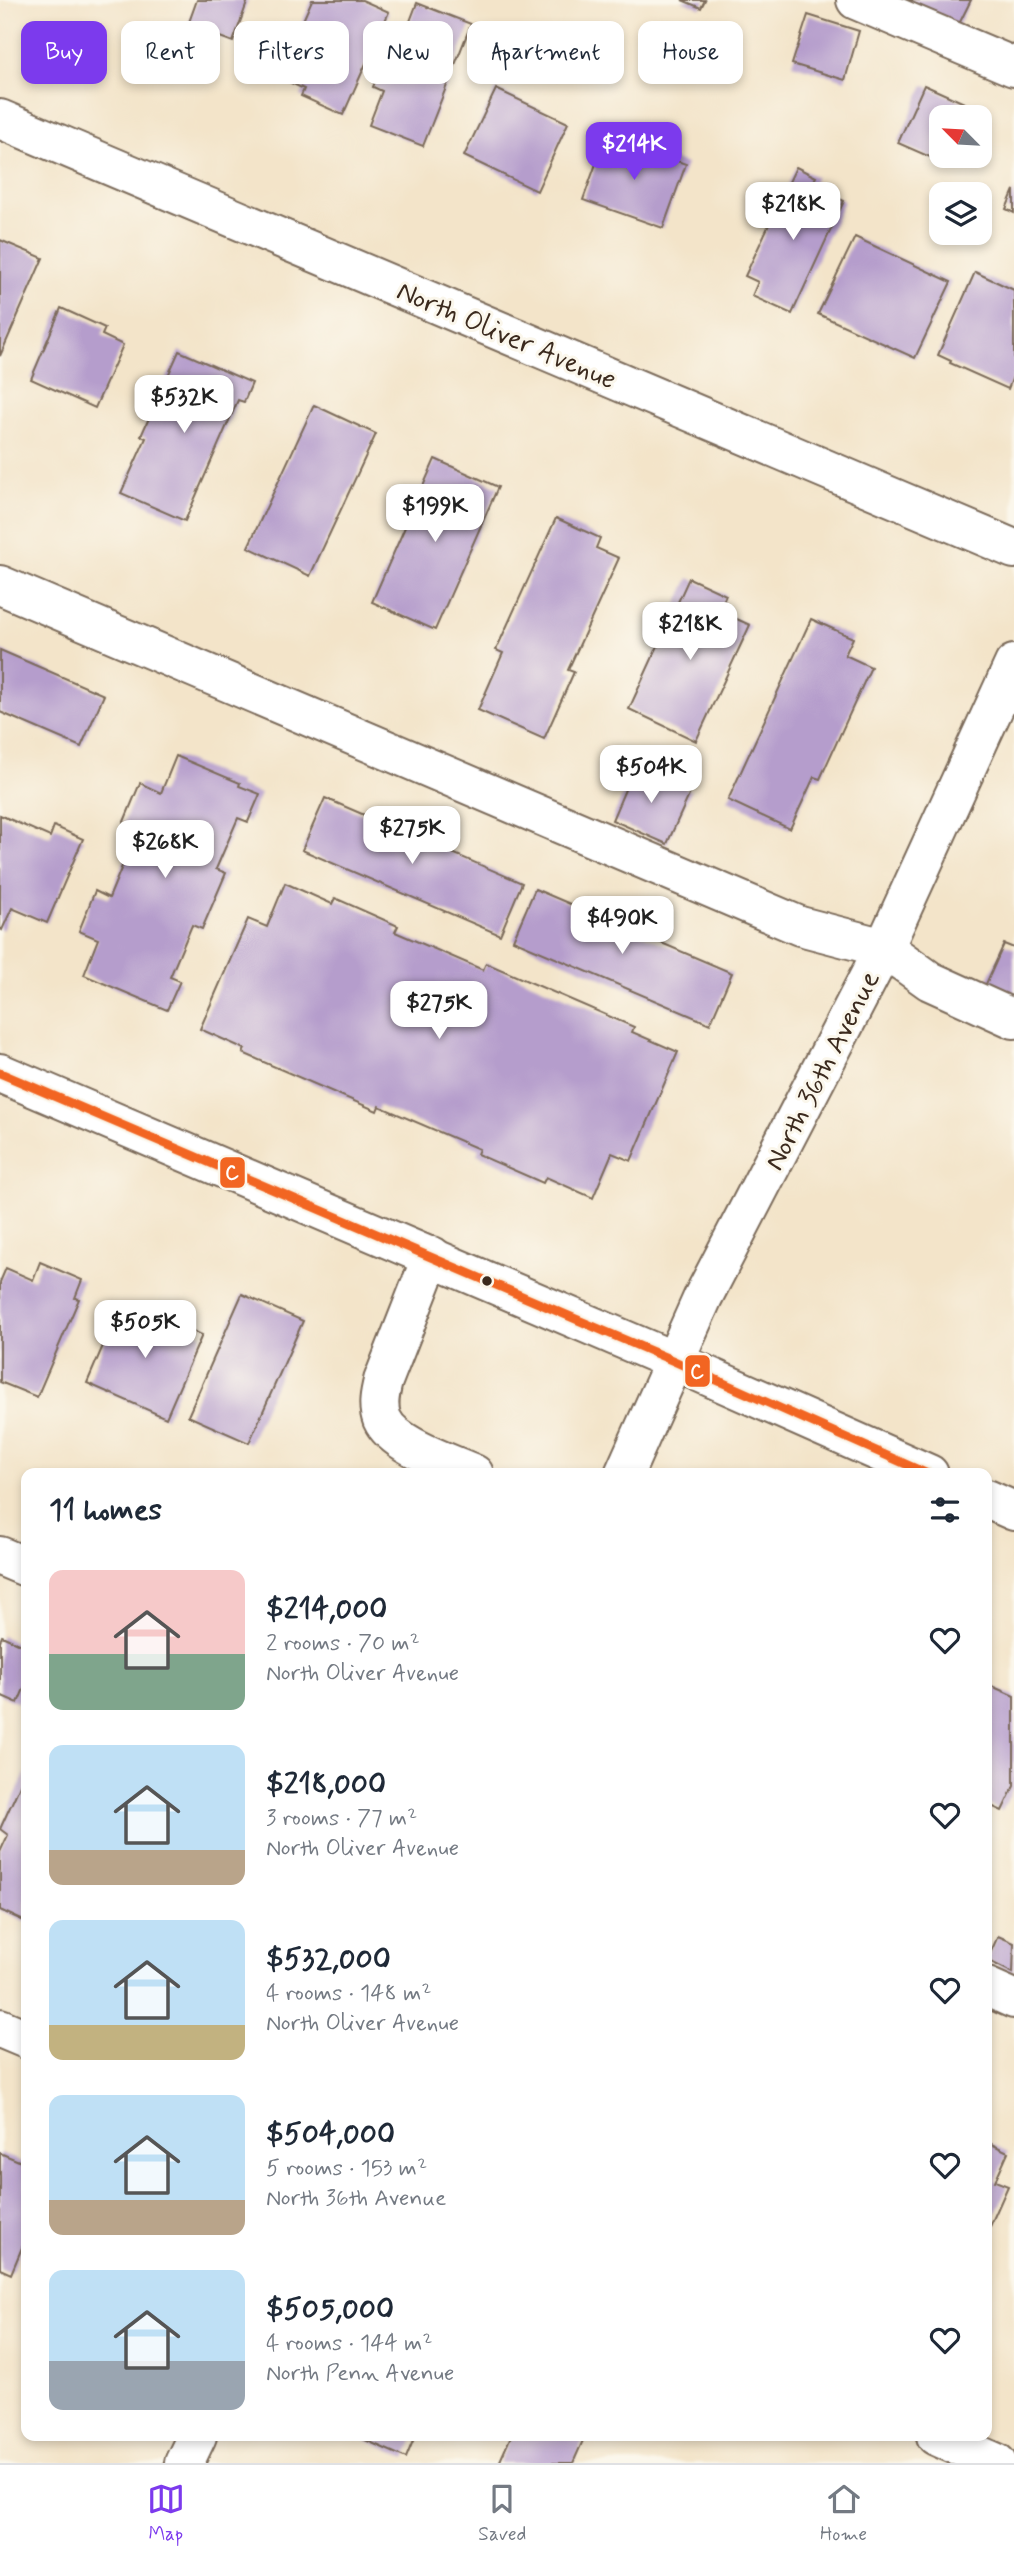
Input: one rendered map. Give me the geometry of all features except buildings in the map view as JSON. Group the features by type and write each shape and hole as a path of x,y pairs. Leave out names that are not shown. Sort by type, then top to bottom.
{"street":[{"path":"856,0 1014,66"},
{"name":"North Oliver Avenue","path":"0,119 1014,549"},
{"path":"0,585 800,926 884,948 930,981 1014,1019"},
{"name":"North 36th Avenue","path":"627,1468 703,1297 884,948 1014,664"},
{"path":"0,1073 674,1360 916,1468"},
{"path":"432,1256 383,1381 379,1402 382,1419 393,1433 413,1447 460,1468"},
{"path":"992,1501 1014,1511"},
{"path":"0,1556 21,1565"},
{"path":"992,1989 1014,1999"},
{"path":"0,2028 21,2037"},
{"path":"184,2463 195,2441"},
{"path":"947,2441 998,2463"}],"transit line":[{"name":"C","path":"0,1073 674,1361 915,1468"}]}
